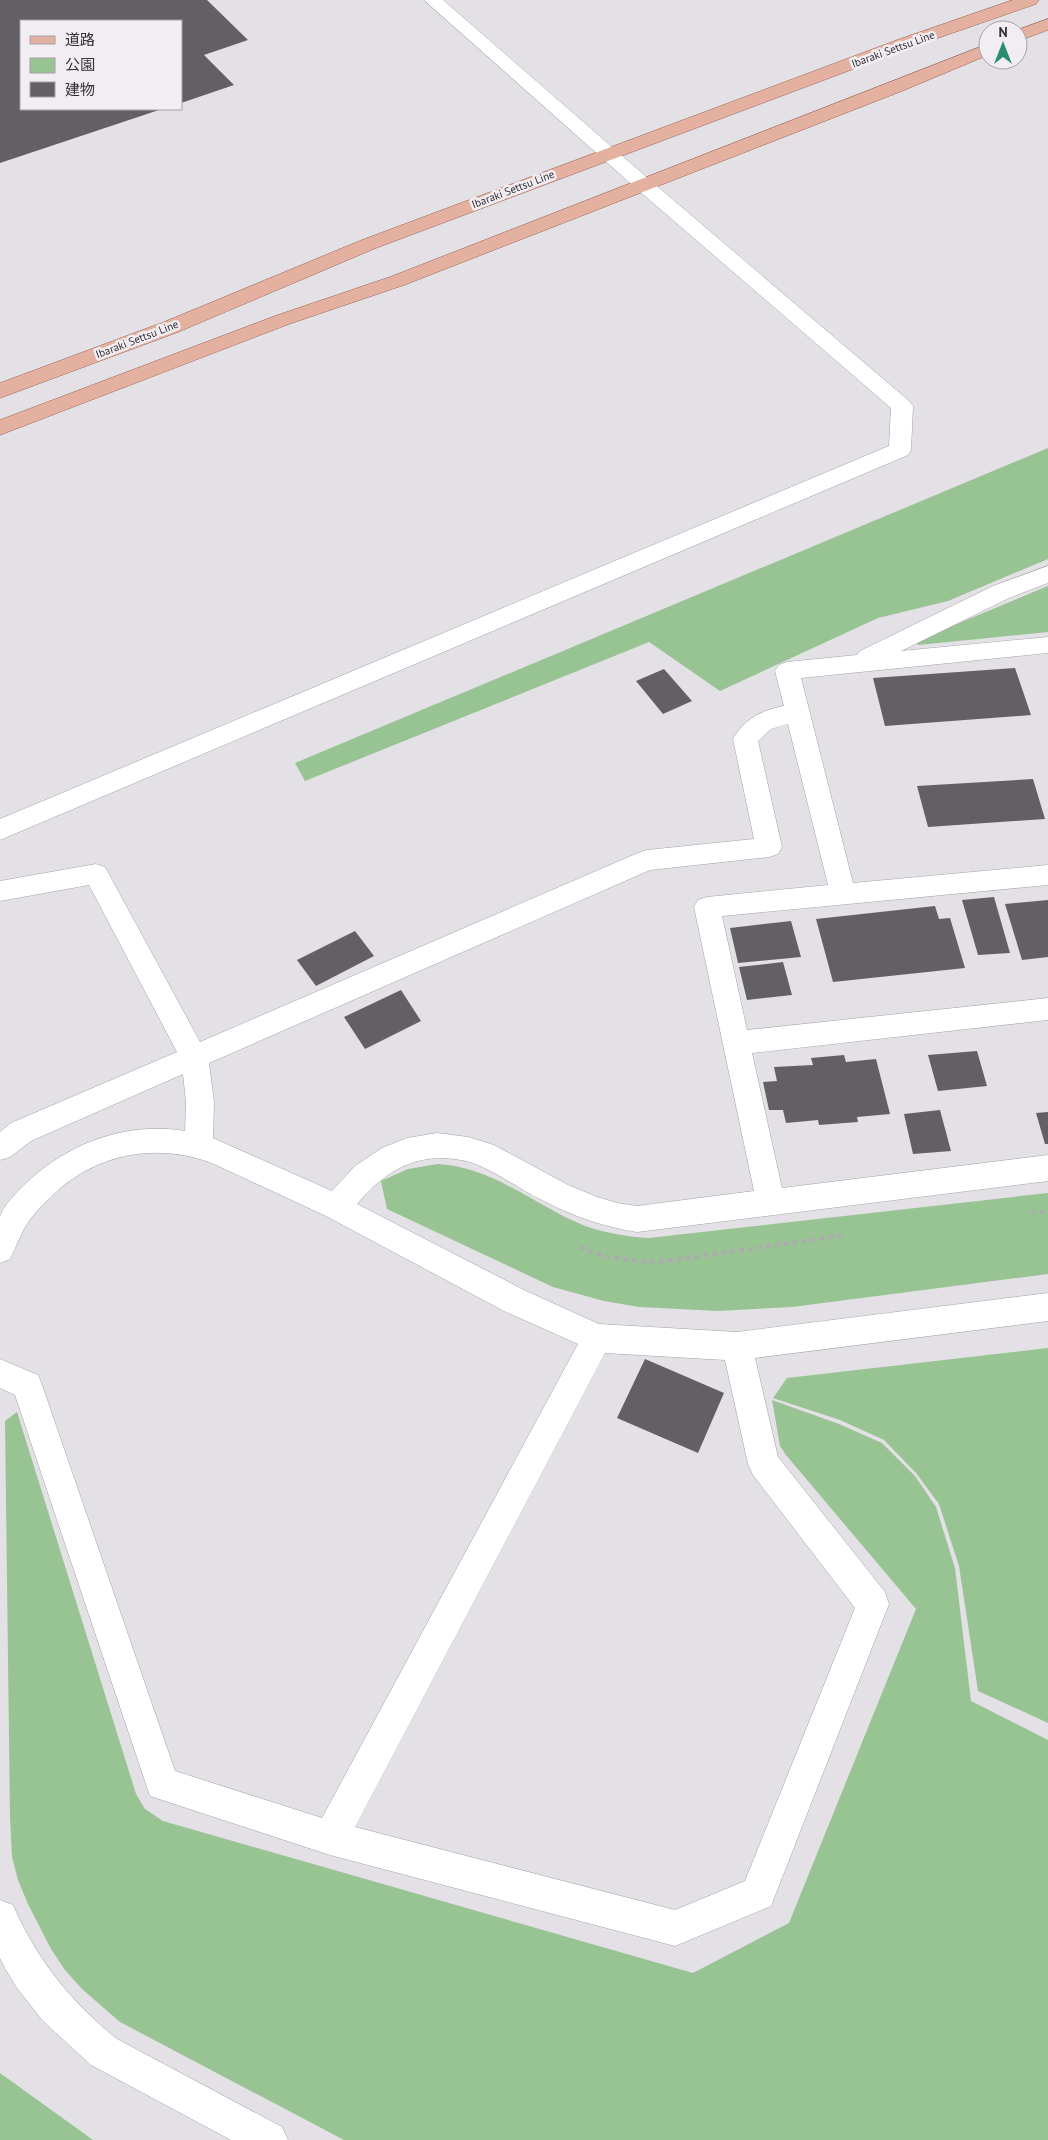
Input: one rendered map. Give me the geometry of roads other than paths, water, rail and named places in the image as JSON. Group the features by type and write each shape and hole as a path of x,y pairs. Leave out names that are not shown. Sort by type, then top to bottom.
{"main road":[{"name":"Ibaraki Settsu Line","path":"0,391 171,326 368,244 906,43 1030,0"},
{"path":"1028,32 1048,24"},
{"path":"0,428 282,320 397,281 896,87 978,53"}],"street":[{"path":"0,830 900,450 902,406 644,185 433,0"},
{"path":"853,664 1001,592 1048,574"},
{"path":"843,894 787,671 1048,645"},
{"path":"0,1148 21,1132 647,860 769,847 744,739 766,719 782,715 799,714"},
{"path":"0,891 96,874 194,1058 200,1082 202,1108 198,1145"},
{"path":"770,1202 707,907 1048,875"},
{"path":"736,1043 1048,1009"},
{"path":"0,1250 9,1227 27,1201 50,1178 76,1161 106,1148 137,1142 168,1140 198,1145 336,1207 515,1301 598,1338 737,1346 1048,1307"},
{"path":"336,1207 365,1176 382,1162 402,1152 423,1146 440,1145 466,1147 484,1154 590,1209 621,1218 653,1219 770,1202 1048,1168"},
{"path":"330,1838 598,1338"},
{"path":"0,1373 27,1386 162,1784 330,1838 675,1928 758,1893 874,1604 764,1464 737,1346"},
{"path":"0,1918 12,1946 32,1978 61,2015 81,2034 104,2052 269,2140"}]}
